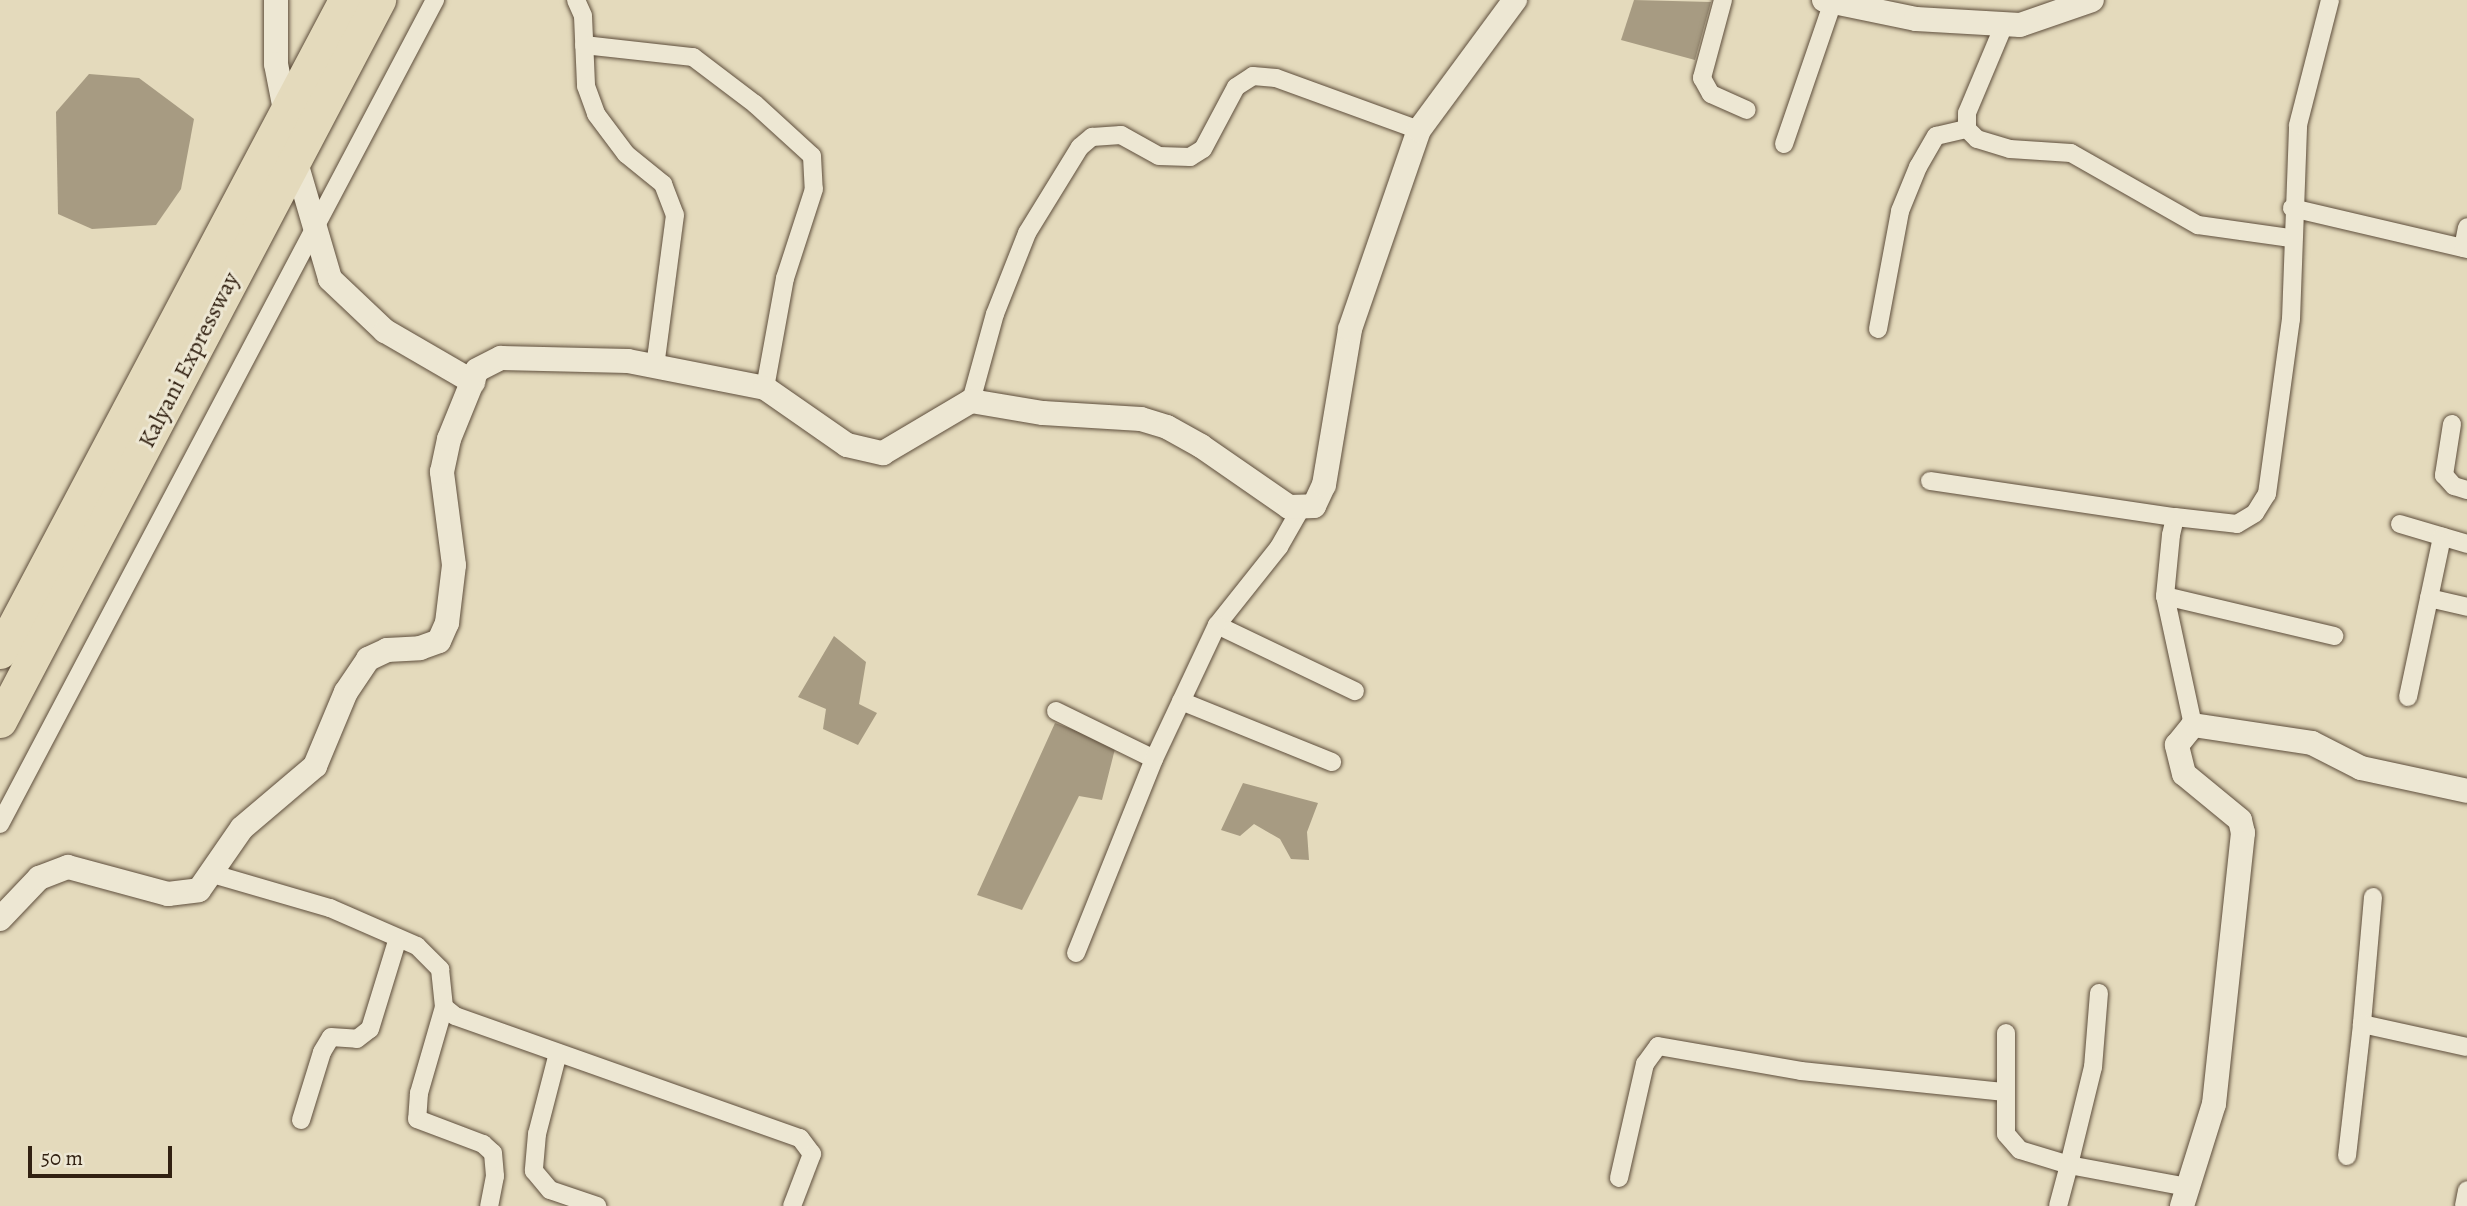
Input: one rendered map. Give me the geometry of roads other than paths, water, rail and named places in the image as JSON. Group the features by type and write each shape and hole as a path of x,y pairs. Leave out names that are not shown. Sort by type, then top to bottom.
{"highway":[{"name":"Kalyani Expressway","path":"0,721 295,159 298,119 345,0"},
{"name":"Kalyani Expressway","path":"0,652 298,119 379,0"}],"street":[{"path":"276,0 276,64 298,119"},
{"path":"0,824 435,0"},
{"path":"576,0 583,16 586,86 596,114 626,154 663,184 675,215 655,367"},
{"path":"0,919 51,870 87,869 168,894 185,895 199,890 213,874 242,828 315,766 346,692 368,659 387,650 430,646 443,635 453,565 442,472 449,439 477,370 501,358 628,362 765,388 847,445 883,453 971,401 1043,413 1116,415 1167,427 1289,508 1300,510 1314,506 1320,498 1350,329 1419,130 1516,0"},
{"path":"1723,0 1702,78 1711,94 1747,110"},
{"path":"1784,144 1833,2 1916,19 2020,25 2092,0"},
{"path":"1930,481 2237,524 2255,513 2267,494 2291,319 2292,208 2298,125 2330,0"},
{"path":"1967,130 1974,90 2004,25"},
{"path":"584,45 693,57 755,104 812,156 814,189 785,278 765,388"},
{"path":"971,401 995,314 1027,233 1080,147 1092,137 1121,135 1159,156 1190,157 1203,149 1236,87 1253,76 1276,78 1419,130"},
{"path":"1878,329 1900,211 1918,167 1936,136 1967,130 1990,146 2071,153 2198,225 2291,238"},
{"path":"295,159 312,230 330,279 385,331 473,382"},
{"path":"2292,208 2465,249 2467,227"},
{"path":"2452,424 2444,475 2454,486 2467,490"},
{"path":"1076,953 1154,759 1217,625 1279,547 1300,510"},
{"path":"2175,517 2165,596 2193,725"},
{"path":"2400,524 2467,544"},
{"path":"2408,697 2442,537"},
{"path":"2165,596 2334,636"},
{"path":"2429,598 2467,607"},
{"path":"1217,625 1355,691"},
{"path":"1181,701 1332,762"},
{"path":"1056,711 1154,759"},
{"path":"2193,725 2312,743 2361,768 2467,791"},
{"path":"2006,1032 2003,1092 2009,1142 2069,1165 2185,1197 2214,1104 2243,833 2240,820 2184,774 2177,745 2193,725"},
{"path":"213,874 330,908 417,946 440,969 444,1007 419,1093 417,1119 483,1144 493,1153 495,1176 489,1206"},
{"path":"2347,1156 2373,897"},
{"path":"301,1120 322,1052 331,1037 357,1039 370,1029 398,938"},
{"path":"2058,1206 2093,1067 2099,993"},
{"path":"444,1007 456,1016 558,1054 800,1138 811,1154 792,1206"},
{"path":"2362,1024 2467,1047"},
{"path":"1619,1178 1645,1064 1652,1050 1667,1044 1801,1071 2003,1092"},
{"path":"558,1054 537,1134 534,1171 550,1190 597,1206"},
{"path":"2464,1206 2467,1191"}]}
